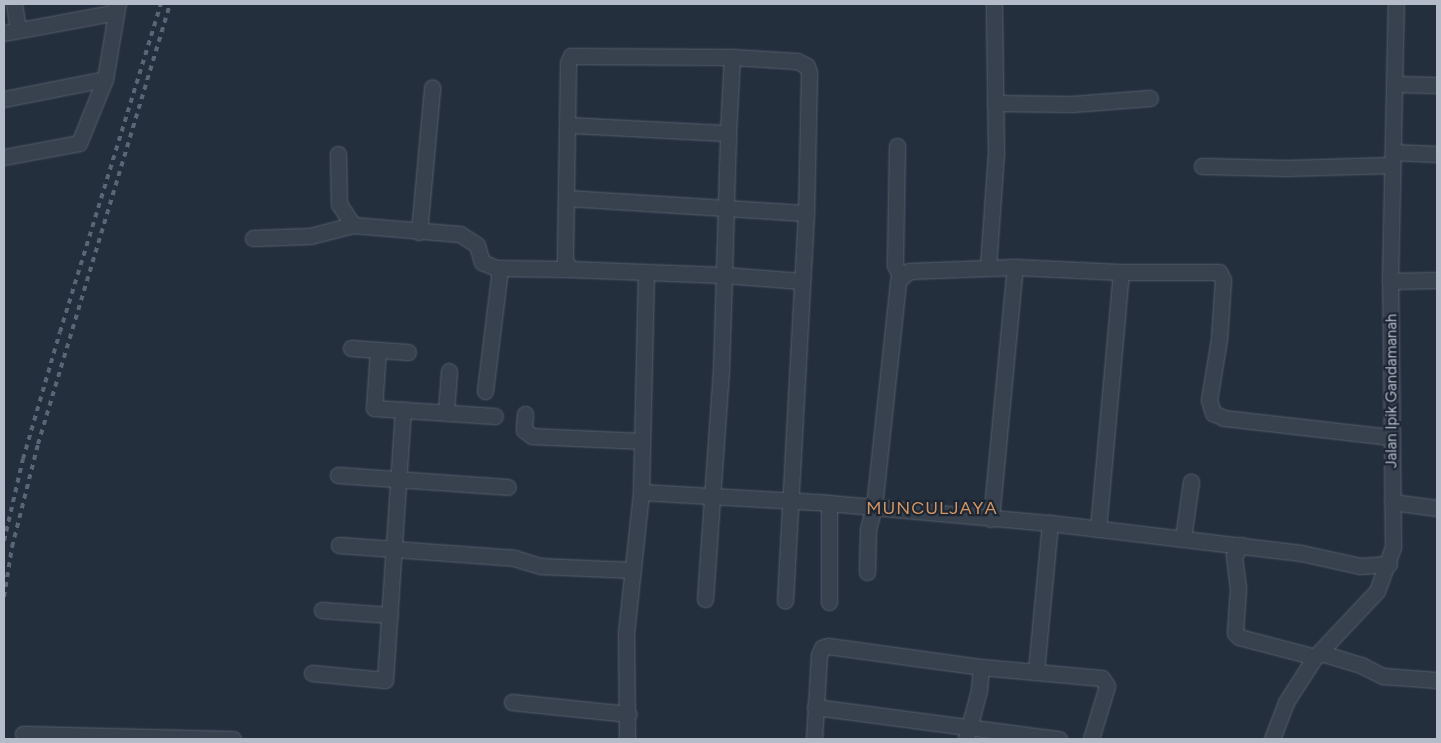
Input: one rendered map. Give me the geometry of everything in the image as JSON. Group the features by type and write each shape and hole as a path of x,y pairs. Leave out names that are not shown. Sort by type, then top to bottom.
{"street":[{"path":"14,4 11,31 112,13 118,6"},
{"path":"988,267 996,153 994,4"},
{"name":"Jalan Ipik Gandamanah","path":"1272,739 1286,702 1318,655 1377,592 1389,564 1394,536 1390,281 1396,4"},
{"path":"4,157 80,143 106,79 118,6"},
{"path":"569,269 565,258 569,125 568,63 571,56 732,57 798,61 807,66 806,213 785,600"},
{"path":"705,599 724,275 732,57"},
{"path":"4,99 106,79"},
{"path":"1394,84 1437,84"},
{"path":"418,232 432,88"},
{"path":"995,103 1072,104 1150,98"},
{"path":"569,125 728,133"},
{"path":"867,572 868,529 874,508 900,276 895,265 897,146"},
{"path":"338,154 339,204 353,225"},
{"path":"1202,166 1286,168 1437,154"},
{"path":"567,198 806,213"},
{"path":"252,238 310,236 353,225 418,232 460,234 469,238 477,245 482,262 500,268 724,275 802,281"},
{"path":"991,519 1015,266"},
{"path":"900,276 909,271 1015,266 1121,272 1222,274 1219,339 1209,400 1214,413 1224,418 1392,437"},
{"path":"485,392 500,268"},
{"path":"1098,529 1121,272"},
{"path":"627,739 626,633 641,492 646,273"},
{"path":"1390,281 1437,280"},
{"path":"351,348 408,352"},
{"path":"378,350 374,408 495,416"},
{"path":"446,412 449,371"},
{"path":"312,673 385,680 403,410"},
{"path":"525,414 524,430 532,436 641,441"},
{"path":"338,476 508,487"},
{"path":"1183,538 1191,482"},
{"path":"641,492 830,503 1050,523 1301,553 1360,566 1389,564"},
{"path":"1392,502 1437,508"},
{"path":"829,602 830,503"},
{"path":"1036,672 1050,523"},
{"path":"1241,545 1234,556 1238,588 1235,633 1239,637 1361,665 1383,676 1437,680"},
{"path":"339,546 514,558 542,566 632,570"},
{"path":"322,610 390,615"},
{"path":"814,739 814,707 819,655 825,646 981,667 1102,678 1106,681 1090,739"},
{"path":"968,732 979,690 981,667"},
{"path":"512,702 628,714"},
{"path":"814,707 968,732 1059,739"},
{"path":"23,734 55,737 227,739"}],"railway":[{"path":"4,541 23,459 60,332 161,4"},
{"path":"4,597 12,547 38,444 170,4"}],"district":[{"name":"MUNCULJAYA","path":"932,508"}]}
